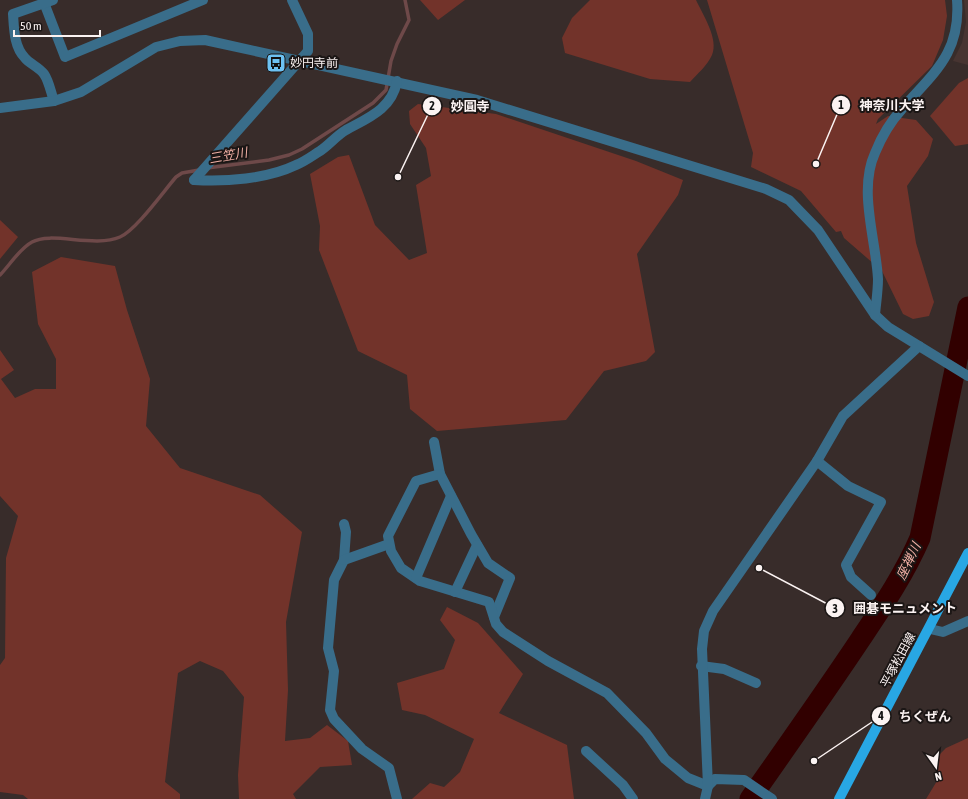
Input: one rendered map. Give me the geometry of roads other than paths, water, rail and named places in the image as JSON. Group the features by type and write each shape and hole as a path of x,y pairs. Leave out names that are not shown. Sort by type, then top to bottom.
{"main road":[{"name":"平塚松田線","path":"839,799 968,553"}],"street":[{"path":"54,101 44,74 32,62 26,60 20,52 15,36 13,14 47,1 65,57 203,0"},
{"path":"292,0 308,34 308,51 194,180 216,181 260,176 296,166 322,150 345,131 377,113 387,105 395,89 396,81"},
{"path":"875,315 878,279 872,240 868,177 874,154 901,110 940,68 953,40 958,12 956,0"},
{"path":"0,108 54,101 81,92 156,47 180,41 205,40 396,81 476,100 766,189 789,200 818,230 875,315 888,327 967,375"},
{"path":"705,799 708,786 701,666 704,631 713,611 817,462 843,416 919,346"},
{"path":"434,442 440,474 477,545 488,563 510,578 494,617"},
{"path":"817,462 848,486 881,502 846,564 851,577 871,595"},
{"path":"440,474 416,481 388,536 391,551 401,568 416,578 489,602 496,624 503,632 548,661 607,693 646,733 665,759 688,778 708,786"},
{"path":"416,578 451,496"},
{"path":"344,524 346,532 344,560 334,580 328,648 334,672 330,710 334,719 362,749 389,768 397,799"},
{"path":"344,560 389,544"},
{"path":"455,592 477,545"},
{"path":"930,628 943,632 968,621"},
{"path":"701,666 724,669 756,683"},
{"path":"586,751 623,785 632,799"},
{"path":"708,786 715,779 740,779 747,781 770,798"}],"waterway":[{"name":"三笠川","path":"207,168 269,160 289,155 302,149 373,103 386,90 391,61 397,44 409,20 405,0"},
{"name":"三笠川","path":"0,275 27,245 40,239 61,238 98,241 120,237 134,227 176,177 182,173 199,170"},
{"name":"座禅川","path":"750,799 833,680 900,578 914,552 920,538 968,307"}],"place":[{"name":"妙円寺前","path":"276,63"},
{"name":"神奈川大学","path":"816,164"},
{"name":"妙圓寺","path":"398,177"},
{"name":"囲碁モニュメント","path":"759,568"},
{"name":"ちくぜん","path":"814,761"}]}
